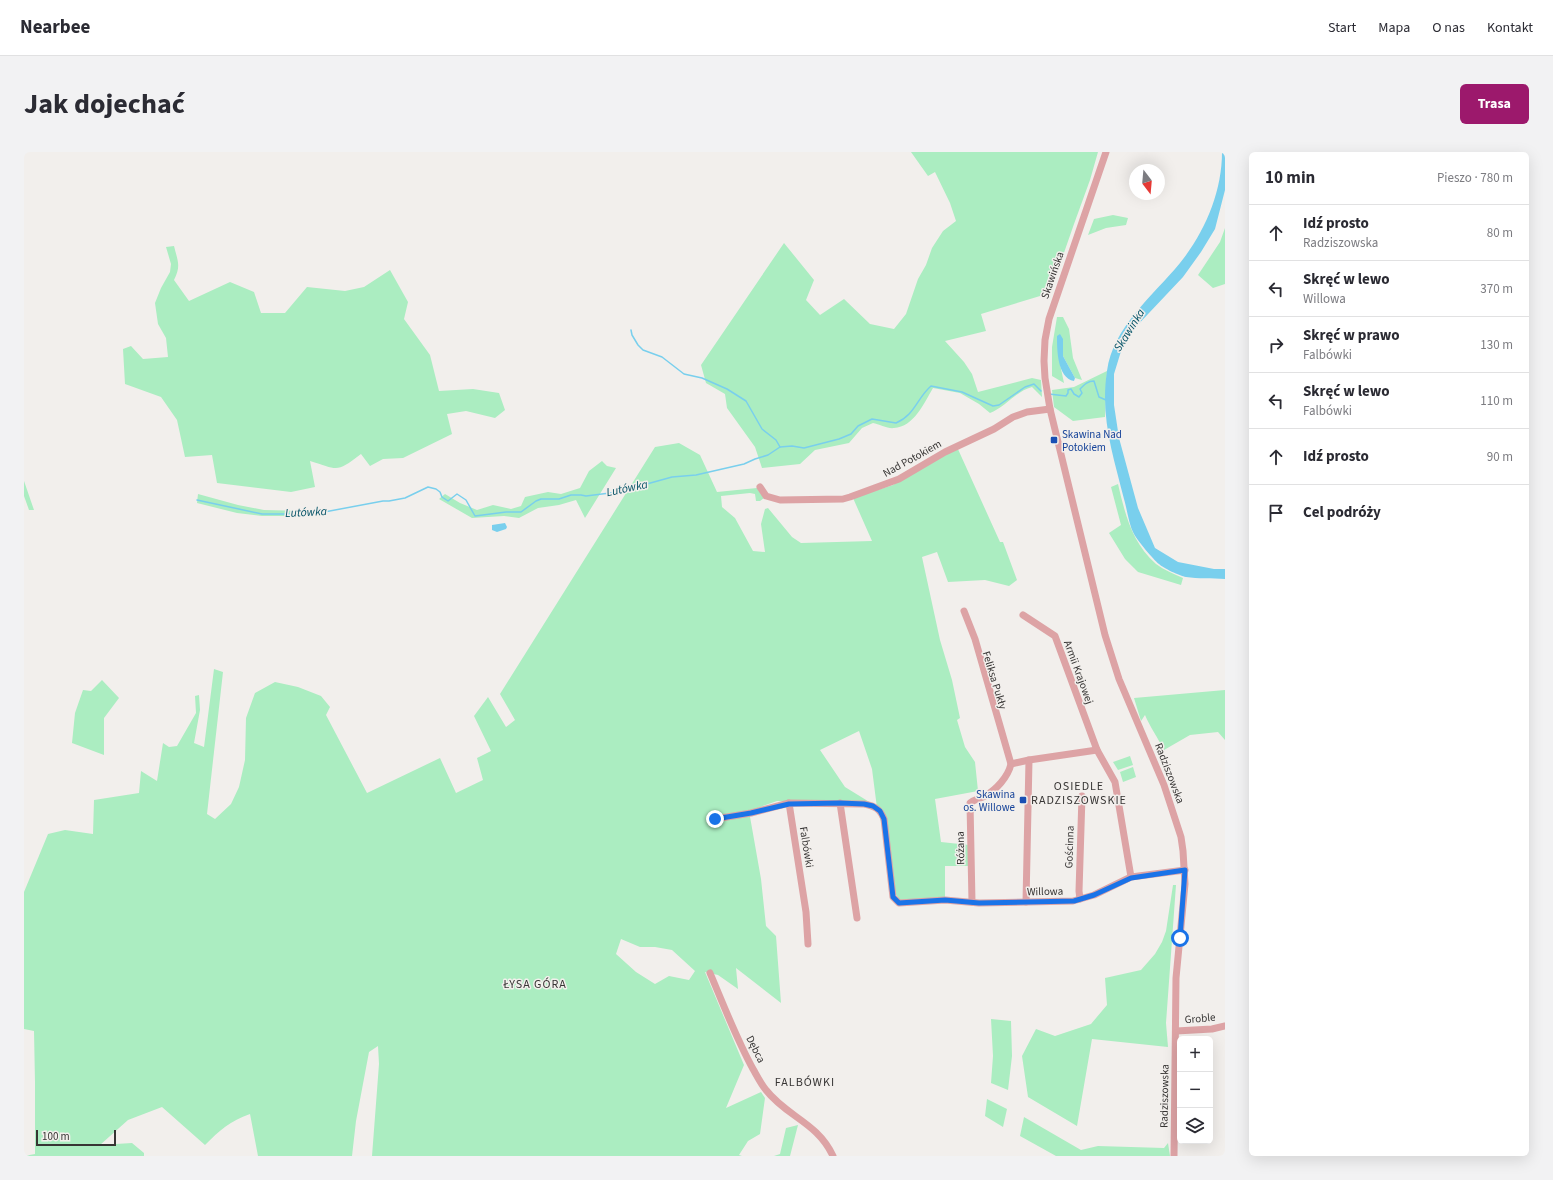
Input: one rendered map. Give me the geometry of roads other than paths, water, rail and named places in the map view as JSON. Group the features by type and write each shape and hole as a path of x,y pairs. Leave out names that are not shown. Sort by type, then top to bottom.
{"street":[{"name":"Skawińska","path":"1050,409 1044,378 1045,340 1048,319 1106,152"},
{"name":"Nad Potokiem","path":"760,487 766,496 780,500 850,498 899,480 945,452 994,429 1014,417 1027,412 1050,409"},
{"name":"Radziszowska","path":"1050,409 1105,635 1119,679 1164,785 1181,837 1185,870 1183,916 1177,964 1174,1156"},
{"name":"Feliksa Pukły","path":"964,611 975,639 1011,764"},
{"name":"Armii Krajowej","path":"1023,615 1054,636 1097,750 1115,782 1131,878"},
{"path":"1011,764 1097,750"},
{"path":"1026,902 1029,760"},
{"name":"Różana","path":"972,902 970,803 989,793 1002,781 1010,770 1011,764"},
{"name":"Gościnna","path":"1080,899 1082,796"},
{"name":"Willowa","path":"840,803 864,804 873,806 880,811 884,819 893,897 899,903 945,900 972,902 1074,901 1094,895 1131,878 1185,870"},
{"path":"715,819 751,813 789,804 840,803 857,918"},
{"name":"Falbówki","path":"789,804 806,912 808,944"},
{"name":"Dębca","path":"710,974 741,1047 765,1089 780,1104 822,1138 832,1156"},
{"name":"Groble","path":"1176,1030 1212,1029 1225,1026"}],"water":[{"name":"Skawinka","path":"1222,152 1225,152 1225,190 1215,229 1183,277 1132,331 1122,348 1114,374 1114,405 1119,438 1138,508 1155,548 1178,562 1214,569 1225,569 1225,579 1186,577 1172,572 1156,562 1136,537 1129,522 1112,451 1106,420 1105,404 1107,371 1117,340 1136,313 1180,263 1197,238 1215,197 1219,182"},
{"path":"1060,334 1063,339 1063,356 1075,378 1074,381 1068,379 1061,369 1057,348 1057,336"},
{"path":"505,523 507,527 506,529 497,532 492,530 492,525"}],"waterway":[{"path":"631,330 632,335 643,350 662,357 684,374 702,378 727,389 746,401 762,429 776,440 780,447"},
{"name":"Lutówka","path":"1049,394 1066,396 1068,390 1071,389 1074,394 1079,397 1082,393 1080,389 1087,383 1094,381 1099,397 1106,400"},
{"name":"Lutówka","path":"197,500 262,514 319,513 405,498 428,487 436,489 440,492 442,497 448,501 457,494 466,500 475,516 506,512 521,512 541,499 559,499 571,495 586,496 618,492 672,477 696,475 744,464 768,455 780,447 792,446 804,448 839,439 851,434 858,426 872,419 896,423 908,416 931,386 962,392 993,406 999,405 1025,387 1034,384 1041,391"}],"place":[{"name":"Skawina Nad Potokiem","path":"1054,440"},
{"name":"Skawina os. Willowe","path":"1023,800"}],"district":[{"name":"OSIEDLE RADZISZOWSKIE","path":"1079,793"},
{"name":"ŁYSA GÓRA","path":"535,984"},
{"name":"FALBÓWKI","path":"805,1082"}]}
